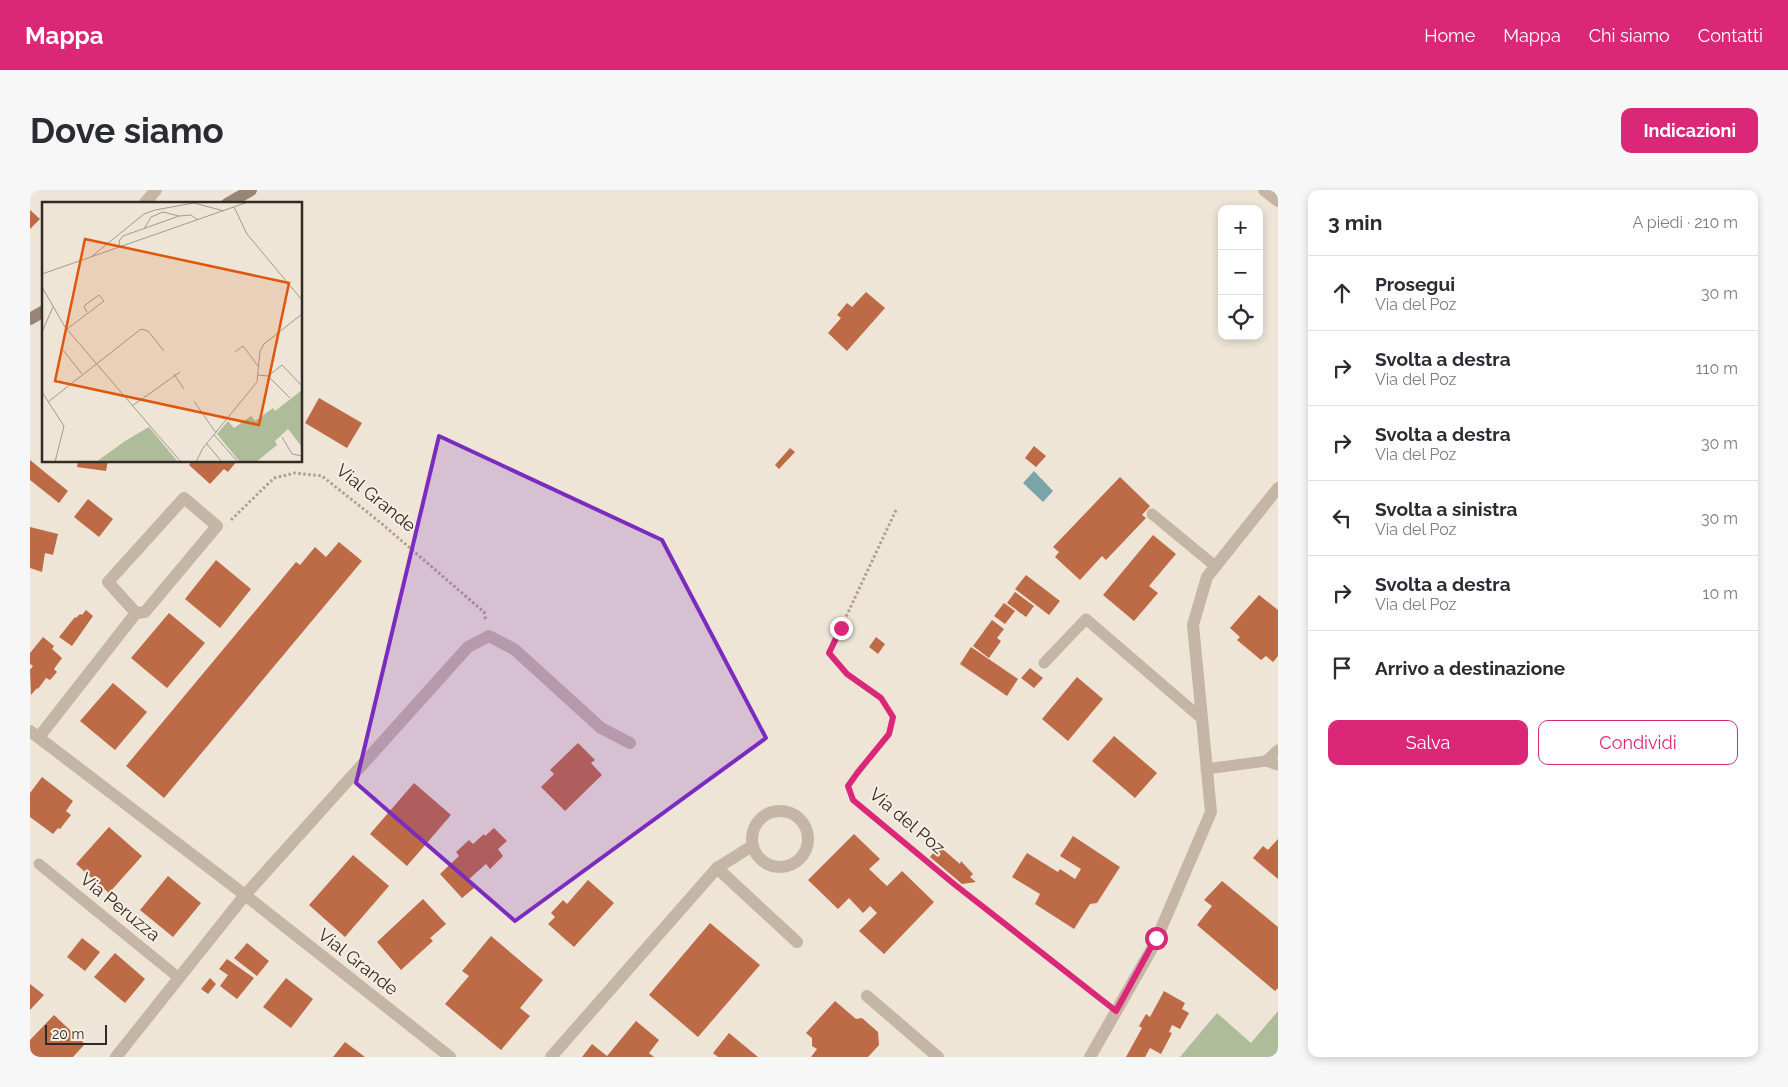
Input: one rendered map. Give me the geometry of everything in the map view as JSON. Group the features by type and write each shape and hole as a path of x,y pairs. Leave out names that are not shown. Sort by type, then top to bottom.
{"main road":[{"path":"230,202 248,191"},
{"path":"30,319 42,312"}],"street":[{"path":"146,202 156,190"},
{"path":"1264,190 1278,201"},
{"path":"1090,1057 1154,945 1211,812 1193,625 1207,577 1278,488"},
{"path":"136,613 108,582 184,498 217,526"},
{"name":"Vial Grande","path":"217,526 150,607 145,612 136,613 34,734 245,895 450,1057"},
{"path":"116,1057 245,895 468,647 489,636 514,649 601,728 630,743"},
{"path":"781,810 798,816 808,831 806,850 800,859 783,867 773,866 764,862 752,846 751,837 757,821 772,811 781,810"},
{"path":"551,1057 717,868 752,846"},
{"path":"717,868 797,942"},
{"path":"867,996 938,1057"}],"lane":[{"path":"1152,514 1215,566"},
{"path":"1044,663 1086,619 1201,718"},
{"path":"1266,760 1278,750"},
{"path":"1206,769 1266,760 1278,765"},
{"name":"Via Peruzza","path":"39,864 179,978"}],"path":[{"name":"Vial Grande","path":"217,526 228,523 274,478 295,473 322,476 484,612 489,636"},
{"name":"Via del Poz","path":"896,510 829,653 847,674 881,698 893,717 889,734 848,786 853,800 954,884 1116,1011"}],"highlighted area":[{"path":"439,436 662,540 766,738 515,921 356,783"}],"green space":[{"path":"1278,1011 1278,1057 1180,1057 1217,1013 1251,1043"}],"water":[{"path":"1034,471 1053,491 1043,502 1023,483"}],"building":[{"path":"30,210 40,219 30,229"},
{"path":"866,292 885,308 847,351 828,333 841,318 837,315 847,303 852,307"},
{"path":"319,398 362,423 347,448 305,423"},
{"path":"1034,446 1046,456 1036,467 1025,458"},
{"path":"790,448 795,452 779,469 775,465"},
{"path":"30,460 68,491 59,503 30,480"},
{"path":"78,462 108,462 106,471 77,467"},
{"path":"191,462 236,462 228,472 224,469 210,484 189,465"},
{"path":"1120,477 1150,506 1142,515 1146,518 1106,560 1102,556 1080,580 1055,557 1059,552 1053,547"},
{"path":"88,499 113,519 99,537 74,517"},
{"path":"30,527 58,534 53,555 45,553 42,572 30,568"},
{"path":"1153,535 1176,554 1149,586 1158,593 1134,621 1103,595"},
{"path":"339,542 362,561 164,798 126,766 296,562 300,565 315,547 326,557"},
{"path":"216,560 251,589 220,628 185,599"},
{"path":"1026,575 1060,601 1049,615 1015,589"},
{"path":"1015,592 1034,606 1026,617 1007,603"},
{"path":"1259,595 1278,610 1278,656 1273,662 1266,656 1261,660 1237,640 1240,637 1230,628"},
{"path":"1004,603 1015,611 1005,624 994,616"},
{"path":"86,610 93,616 72,646 59,637 75,617 80,614 82,615"},
{"path":"169,613 205,643 167,688 131,658"},
{"path":"992,620 1004,629 997,638 1001,641 989,658 973,646"},
{"path":"43,637 54,646 52,649 62,658 54,669 57,672 50,680 46,678 31,695 30,670 33,666 30,664 30,653"},
{"path":"876,637 885,644 878,654 869,647"},
{"path":"971,647 1018,679 1007,696 960,664"},
{"path":"1030,668 1043,678 1034,688 1021,678"},
{"path":"1077,677 1103,699 1068,741 1042,719"},
{"path":"113,683 147,712 115,750 80,721"},
{"path":"1114,736 1157,773 1135,798 1092,761"},
{"path":"578,743 595,760 591,763 602,775 565,811 541,787 554,774 550,770"},
{"path":"42,777 73,801 66,811 71,815 60,829 58,828 53,834 30,817 30,793"},
{"path":"414,783 451,815 407,866 370,834"},
{"path":"109,827 142,856 109,893 76,864"},
{"path":"494,828 507,841 498,849 503,856 490,869 486,864 468,880 474,888 462,898 440,874 459,856 456,852 469,840 473,844"},
{"path":"854,834 880,859 869,869 887,886 902,871 934,902 884,954 859,931 877,913 870,906 863,913 849,898 838,909 808,880"},
{"path":"1073,836 1120,867 1097,903 1090,904 1074,929 1035,904 1040,894 1012,877 1027,853 1058,872 1060,869 1075,879 1081,869 1060,856"},
{"path":"1278,839 1278,879 1253,858 1263,846 1268,850"},
{"path":"939,846 960,864 961,861 973,874 970,877 976,882 962,884 930,857"},
{"path":"353,855 389,886 345,937 309,905"},
{"path":"168,876 201,903 173,937 140,910"},
{"path":"588,880 614,903 574,947 548,924 555,917 551,913 563,900 567,904"},
{"path":"1222,881 1278,927 1278,988 1275,991 1197,925 1212,906 1204,900"},
{"path":"423,899 446,924 430,938 433,941 401,970 377,942"},
{"path":"710,923 760,965 698,1037 649,995"},
{"path":"491,936 543,980 520,1008 530,1016 501,1050 445,1004 469,976 462,971"},
{"path":"82,938 100,952 85,971 67,957"},
{"path":"247,943 269,961 257,976 234,958"},
{"path":"115,953 145,979 125,1003 94,977"},
{"path":"227,959 254,978 237,999 220,986 228,975 219,969"},
{"path":"210,978 216,984 208,994 201,989"},
{"path":"286,978 313,999 291,1028 263,1007"},
{"path":"30,984 44,995 30,1010"},
{"path":"1164,991 1185,1003 1182,1009 1189,1013 1180,1029 1172,1025 1169,1032 1172,1033 1161,1054 1150,1048 1145,1057 1126,1057 1142,1028 1139,1026 1146,1014 1150,1017"},
{"path":"835,1001 856,1019 862,1018 878,1032 879,1045 868,1057 811,1057 817,1049 812,1046 812,1038 806,1033"},
{"path":"54,1015 85,1044 73,1057 30,1057 30,1040"},
{"path":"636,1021 659,1040 649,1053 654,1057 582,1057 592,1044 607,1056"},
{"path":"729,1033 758,1057 718,1057 713,1053"},
{"path":"345,1042 365,1057 333,1057"}],"route":[{"path":"841,628 829,653 847,674 881,698 893,717 889,734 848,786 853,800 954,884 1116,1011 1154,945 1156,938"}]}
